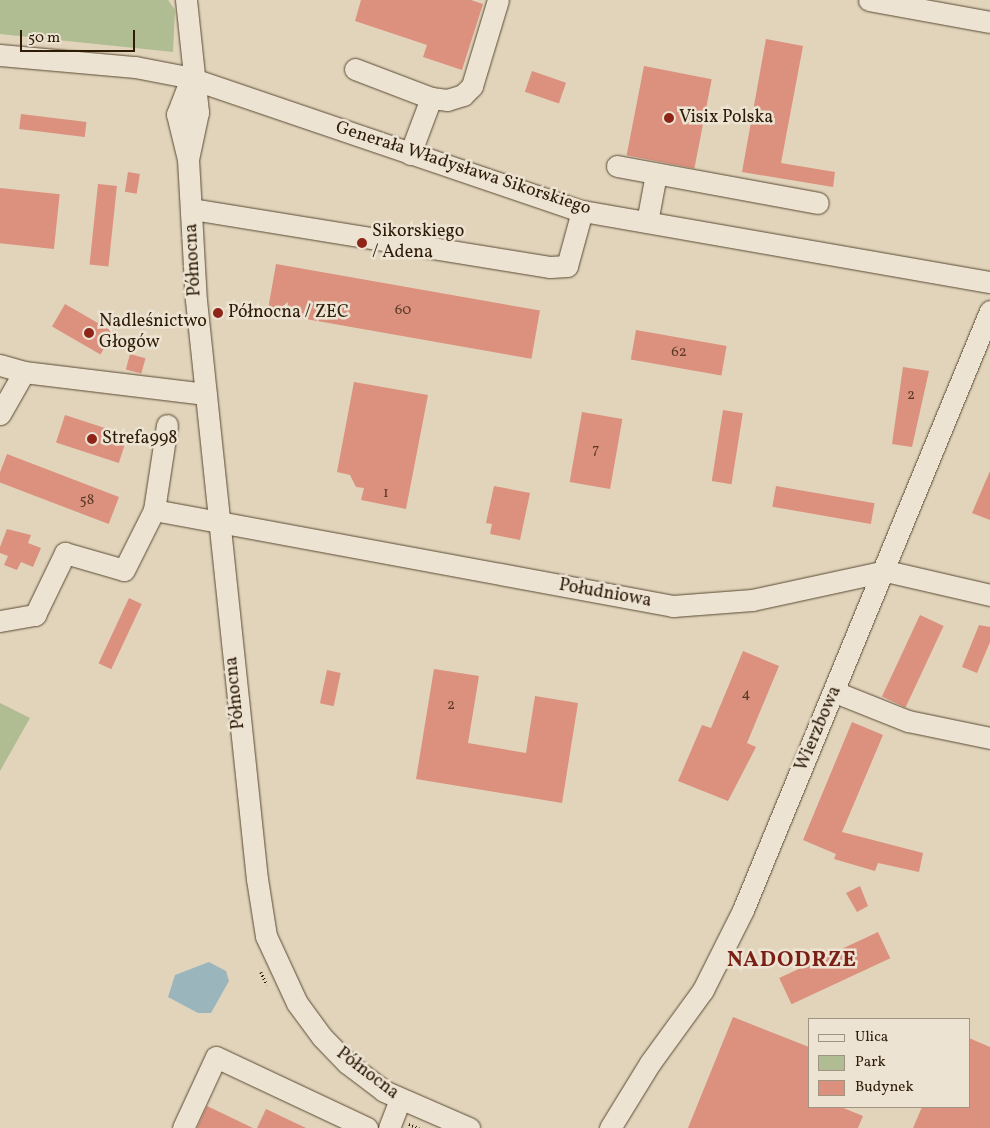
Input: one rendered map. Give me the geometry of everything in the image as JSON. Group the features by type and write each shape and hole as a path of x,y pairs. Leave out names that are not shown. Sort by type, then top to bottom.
{"street":[{"name":"Północna","path":"186,0 192,78 188,108 188,159 196,300 256,879 266,936 297,1003 322,1037 347,1063 400,1099 469,1128"},
{"path":"355,70 431,98 447,100 463,95 472,86 498,0"},
{"path":"869,0 990,22"},
{"name":"Generała Władysława Sikorskiego","path":"0,55 151,70 192,78 410,154 582,211 990,282"},
{"path":"151,70 188,108 235,92"},
{"path":"410,154 431,98"},
{"path":"617,166 818,203"},
{"path":"647,222 656,174"},
{"path":"192,209 550,267 567,266 582,211"},
{"name":"Wierzbowa","path":"610,1128 719,962 886,571 990,311"},
{"path":"0,365 24,372 206,394"},
{"path":"0,414 24,372"},
{"path":"0,622 35,615 65,553 124,570 154,510 167,425"},
{"name":"Południowa","path":"154,510 219,524 673,606 752,600 886,571 990,595"},
{"path":"835,692 908,721 990,738"},
{"path":"183,1128 216,1057 367,1128"},
{"path":"389,1128 400,1099"}],"green space":[{"path":"0,0 168,0 175,10 173,52 0,34"},
{"path":"0,703 30,718 0,771"}],"water":[{"path":"209,962 226,971 229,981 211,1013 198,1013 168,997 175,975"}],"building":[{"path":"361,0 471,0 483,4 462,70 423,57 427,45 355,21"},
{"path":"766,39 803,46 781,163 835,172 833,187 742,172"},
{"name":"Visix Polska","path":"644,66 712,79 694,168 627,155"},
{"path":"532,71 566,83 559,104 525,92"},
{"path":"21,114 87,122 85,137 19,129"},
{"path":"128,172 140,174 137,194 125,192"},
{"path":"98,184 117,186 108,267 90,265"},
{"path":"0,188 60,194 54,249 0,243"},
{"path":"276,264 540,311 531,359 267,312"},
{"name":"Nadleśnictwo Głogów","path":"65,304 113,332 100,355 52,327"},
{"path":"636,330 727,346 721,376 631,360"},
{"path":"130,354 145,358 141,374 126,369"},
{"path":"903,367 929,371 912,447 892,444"},
{"path":"354,382 428,395 406,509 361,500 364,488 356,487 350,475 337,472"},
{"path":"723,410 743,413 731,484 712,481"},
{"path":"582,412 622,419 610,489 570,482"},
{"name":"Strefa998","path":"65,415 128,435 119,463 56,443"},
{"path":"7,454 119,497 109,524 0,482 0,472"},
{"path":"990,471 990,520 972,513"},
{"path":"494,486 530,493 520,540 490,534 492,524 486,523"},
{"path":"776,486 874,503 871,524 772,507"},
{"path":"7,529 31,535 28,543 41,548 33,567 21,562 17,570 4,565 8,556 0,553 0,547"},
{"path":"129,598 142,604 111,669 99,663"},
{"path":"920,615 944,626 906,708 882,697"},
{"path":"979,625 990,627 990,642 977,673 962,667"},
{"path":"743,651 779,666 747,743 756,747 728,801 678,781 702,725 711,728"},
{"path":"434,669 479,676 468,743 526,753 535,696 578,703 562,803 416,779"},
{"path":"327,670 341,673 334,706 320,703"},
{"path":"852,722 883,735 842,832 923,853 919,872 878,863 875,871 834,859 836,854 803,840"},
{"path":"860,886 868,906 857,912 846,893"},
{"path":"878,932 890,958 791,1004 779,978"},
{"path":"733,1017 808,1047 808,1108 843,1108 863,1116 858,1128 688,1128"},
{"path":"970,1038 990,1047 990,1128 913,1128 922,1108 970,1108"},
{"path":"207,1106 253,1128 197,1128"},
{"path":"266,1109 306,1128 257,1128"}],"place":[{"name":"Visix Polska","path":"669,118"},
{"name":"Sikorskiego / Adena","path":"362,243"},
{"name":"Północna / ZEC","path":"218,313"},
{"name":"Nadleśnictwo Głogów","path":"89,333"},
{"name":"Strefa998","path":"92,439"}],"district":[{"name":"NADODRZE","path":"792,961"}]}
